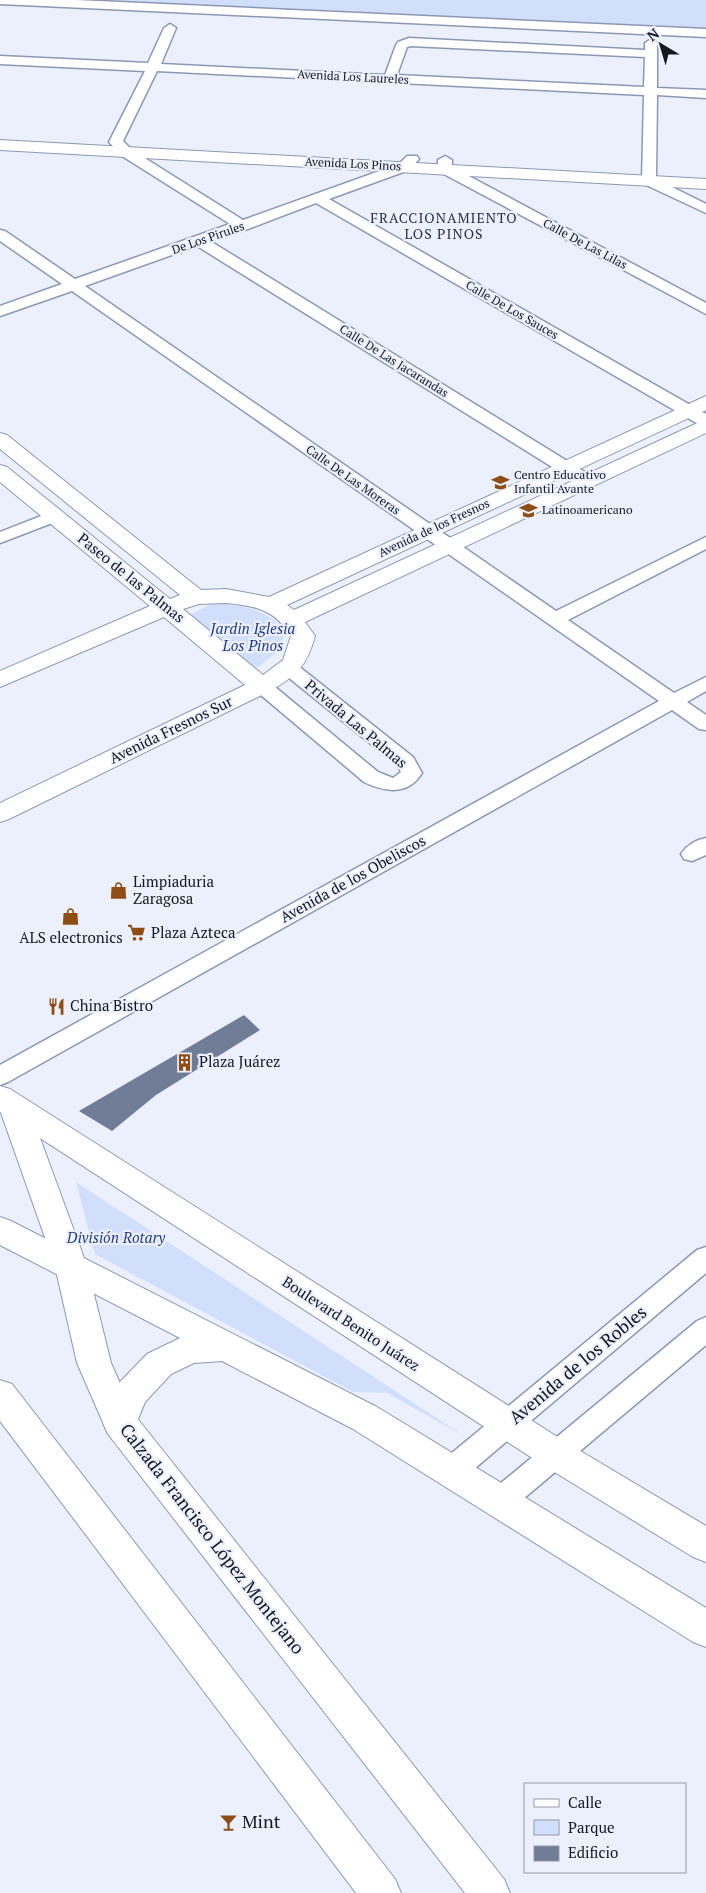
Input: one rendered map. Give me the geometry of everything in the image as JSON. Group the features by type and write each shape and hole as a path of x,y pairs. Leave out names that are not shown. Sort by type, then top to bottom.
{"street":[{"path":"0,0 706,33"},
{"path":"170,28 121,147 243,226"},
{"path":"390,78 402,45 409,42 517,53 651,49 649,175 706,209"},
{"name":"Avenida Los Laureles","path":"0,60 390,78 511,80 706,94"},
{"name":"Avenida Los Pinos","path":"0,136 121,147 649,175 706,184"},
{"name":"Avenida Los Pinos","path":"0,146 121,147"},
{"name":"De Los Pirules","path":"0,311 319,199 408,163"},
{"name":"Calle De Las Lilas","path":"445,164 706,309"},
{"name":"Avenida Los Pinos","path":"649,175 706,172"},
{"name":"Calle De Los Sauces","path":"319,199 700,411"},
{"name":"Calle De Las Moreras","path":"0,234 72,286 706,724"},
{"name":"Calle De Las Jacarandas","path":"200,240 588,481"},
{"name":"Avenida de los Fresnos","path":"271,604 566,468 700,411"},
{"name":"Avenida de los Fresnos","path":"292,619 450,547 706,425"},
{"name":"Paseo de las Palmas","path":"0,439 196,597"},
{"name":"Paseo de las Palmas","path":"0,471 262,686"},
{"path":"0,538 54,516"},
{"path":"555,619 706,542"},
{"path":"0,680 196,597 226,596 251,599 271,604 292,619 303,636 300,654 290,669"},
{"name":"Avenida Fresnos Sur","path":"0,813 262,686 290,669"},
{"name":"Privada Las Palmas","path":"262,686 372,778 387,785 403,783 412,773 406,762 290,669"},
{"name":"Avenida de los Obeliscos","path":"0,1076 706,683"},
{"name":"Calzada Francisco López Montejano","path":"7,1103 71,1266 94,1363 120,1423 490,1893"},
{"name":"Boulevard Benito Juárez","path":"7,1103 507,1424 706,1545"},
{"path":"0,1230 365,1418 706,1628"},
{"name":"Avenida de los Robles","path":"450,1471 706,1258"},
{"path":"500,1502 706,1329"},
{"path":"120,1423 130,1393 159,1364 190,1349 226,1346"},
{"path":"0,1395 381,1893"}],"green space":[{"path":"0,0 706,0 706,33"},
{"name":"Jardin Iglesia Los Pinos","path":"214,603 245,607 262,613 278,624 286,633 276,653 258,667 244,665 201,630 191,614"},
{"name":"División Rotary","path":"76,1182 464,1436 387,1393 353,1392 95,1254"}],"building":[{"name":"Plaza Juárez","path":"244,1015 260,1030 156,1095 112,1131 79,1111"}],"place":[{"name":"Centro Educativo Infantil Avante","path":"500,482"},
{"name":"Latinoamericano","path":"528,510"},
{"name":"Limpiaduria Zaragosa","path":"119,891"},
{"name":"ALS electronics","path":"71,917"},
{"name":"Plaza Azteca","path":"137,933"},
{"name":"China Bistro","path":"56,1006"},
{"name":"Plaza Juárez","path":"185,1062"},
{"name":"Mint","path":"228,1822"}],"district":[{"name":"FRACCIONAMIENTO LOS PINOS","path":"444,226"}]}
